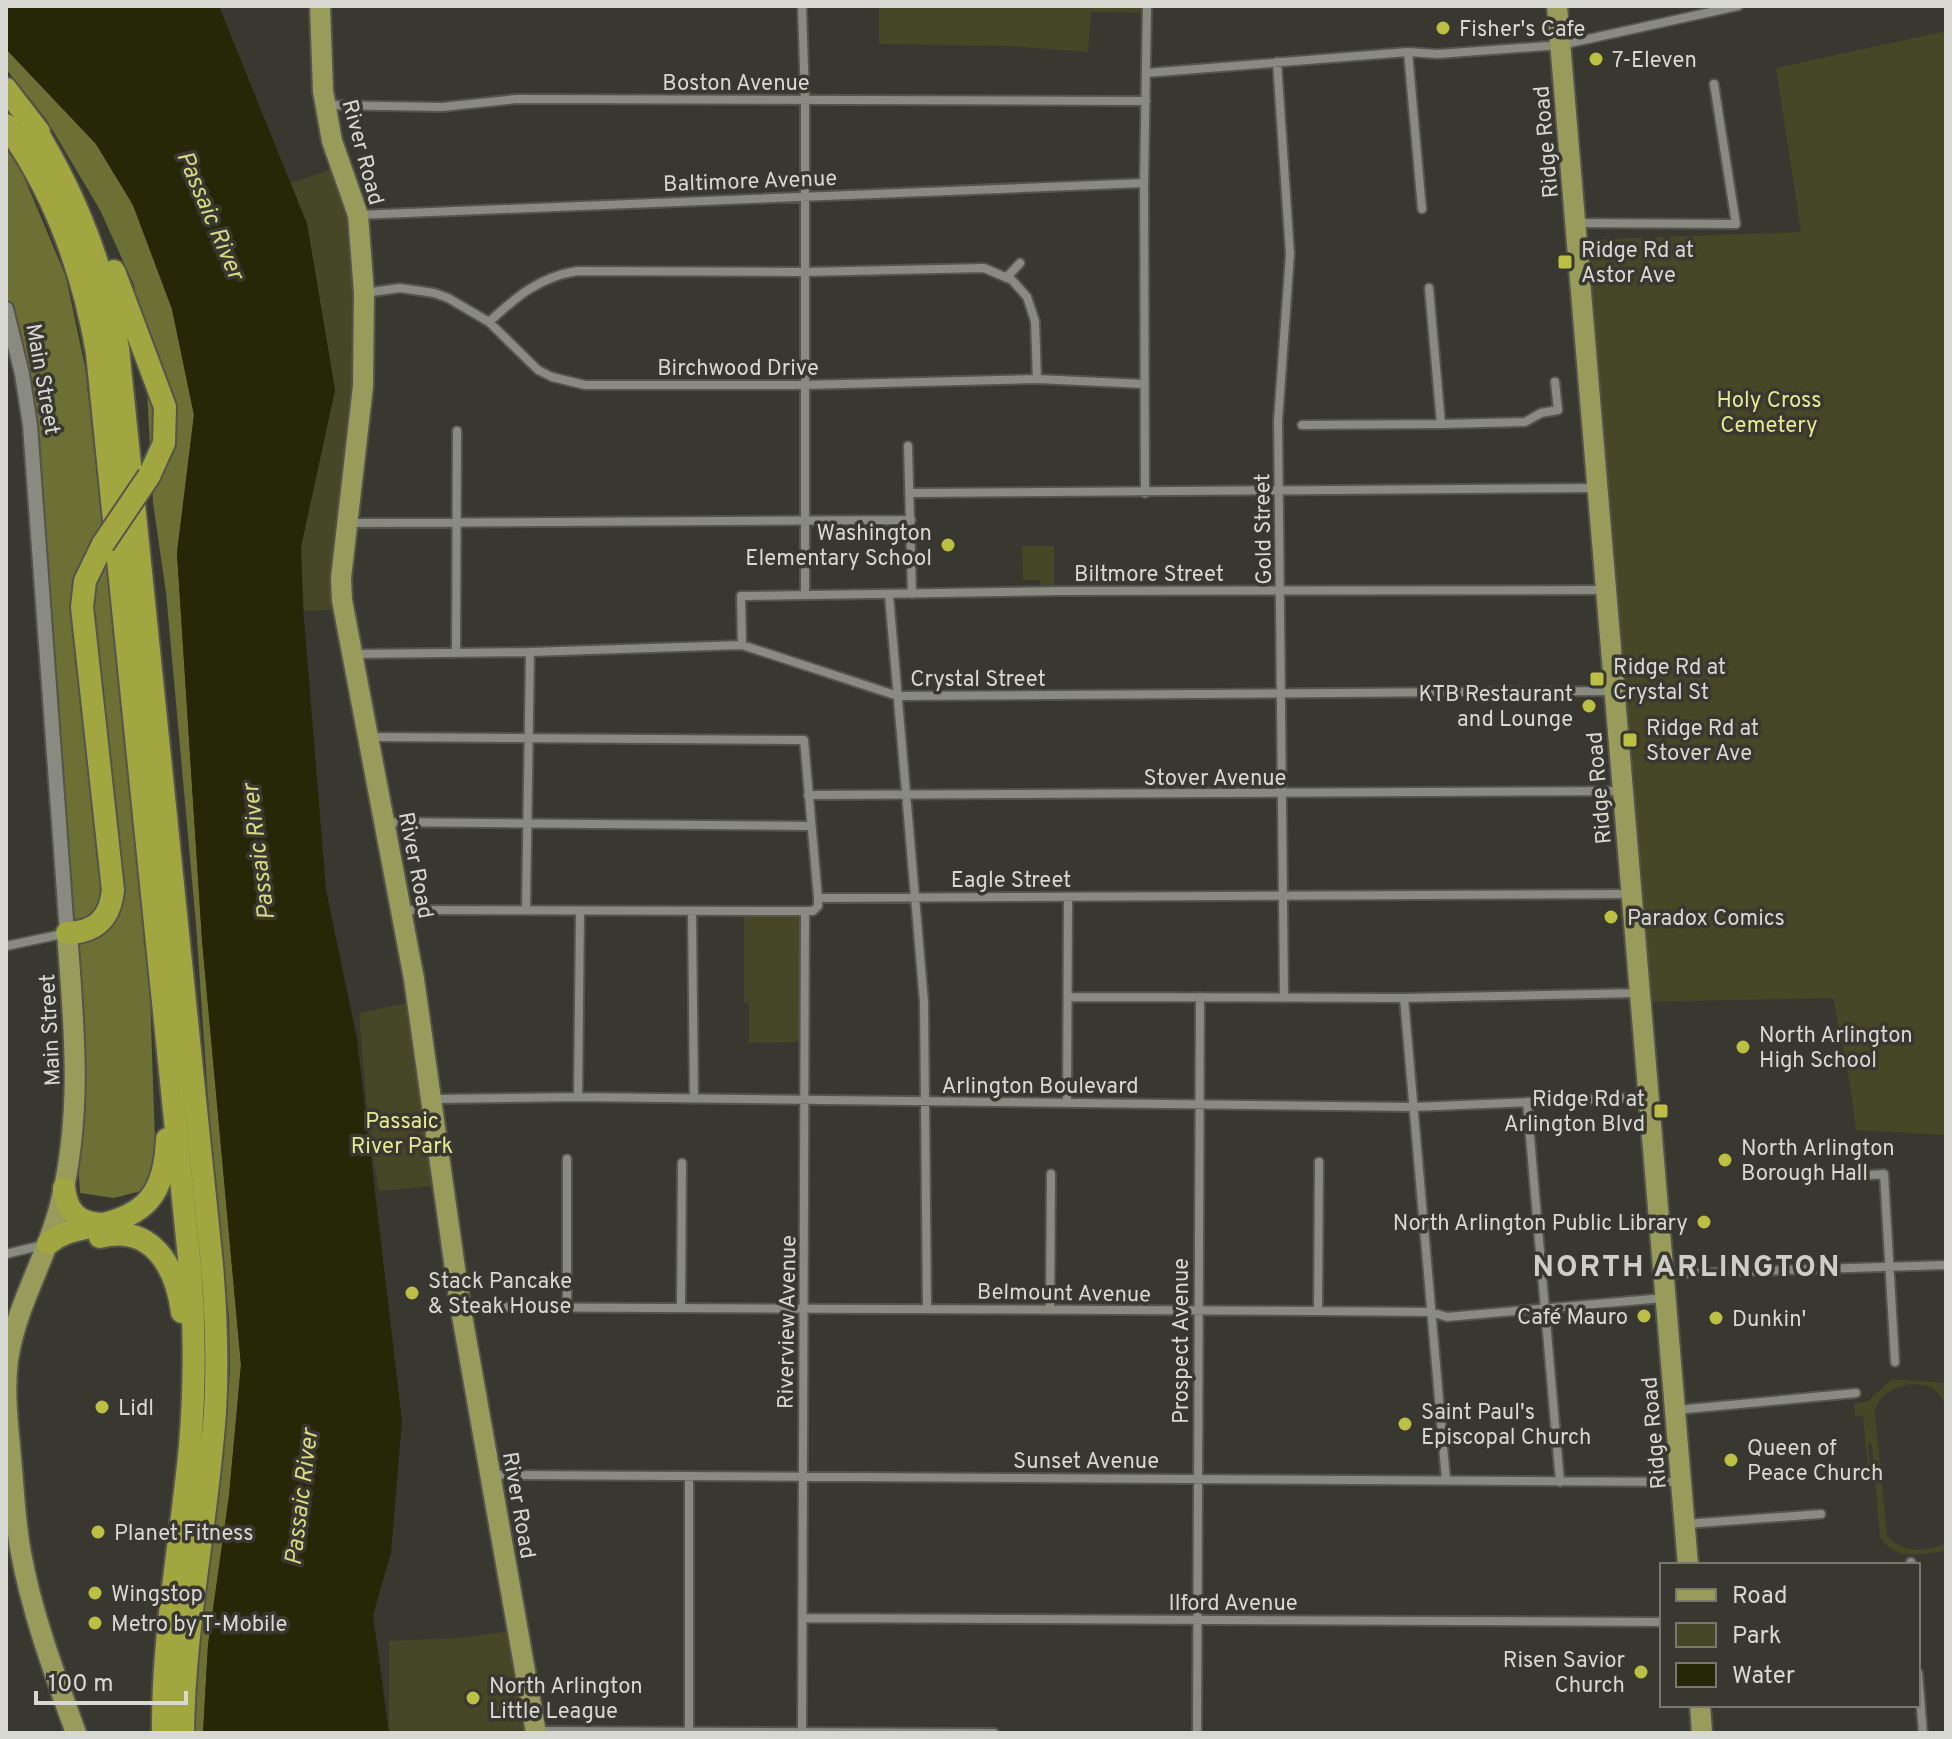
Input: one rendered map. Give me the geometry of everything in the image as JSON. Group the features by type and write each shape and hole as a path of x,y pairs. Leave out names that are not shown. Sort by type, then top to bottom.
{"highway":[{"path":"6,89 64,166 87,204 162,394 166,432 149,476 103,544 89,569 82,593 113,890 108,913 102,922 84,932 67,933"},
{"path":"30,121 58,167 81,217 108,295 118,348 212,1265 216,1338 215,1411 186,1665 183,1733"},
{"path":"6,125 38,177 62,226 79,274 101,380 193,1303 194,1387 165,1663 163,1733"},
{"path":"48,1244 63,1233 126,1219 147,1203 161,1179 167,1152 156,929"},
{"path":"64,1188 75,1216 93,1224 114,1222"},
{"path":"48,1244 64,1245 106,1235 126,1234 146,1241 168,1266 178,1291 183,1320 186,1481"}],"main road":[{"name":"River Road","path":"320,6 323,91 332,141 358,215 364,293 363,386 341,578 343,609 414,979 461,1307 536,1732"},
{"name":"Ridge Road","path":"1557,6 1688,1563"},
{"name":"Main Street","path":"67,933 76,1096 64,1188 48,1244 18,1318 7,1370 7,1406 12,1541 76,1733"},
{"path":"1700,1707 1702,1733"}],"street":[{"path":"802,6 805,100 805,595"},
{"path":"1145,493 1147,6"},
{"path":"1146,73 1408,52 1438,54 1561,45 1738,6"},
{"path":"1408,52 1422,209"},
{"name":"Gold Street","path":"1277,62 1290,254 1278,421 1284,996"},
{"path":"1575,223 1736,224 1714,84"},
{"name":"Boston Avenue","path":"326,105 457,106 516,99 1146,101"},
{"name":"Baltimore Avenue","path":"358,215 1144,183"},
{"path":"1007,277 1020,263"},
{"path":"489,322 527,288 563,273 577,271 804,272 984,268 1007,277 1021,288 1032,308 1037,379"},
{"name":"Birchwood Drive","path":"364,293 400,288 434,293 465,306 489,322 527,363 538,370 552,377 585,385 805,385 1037,379 1144,384"},
{"path":"1429,288 1441,424"},
{"name":"Main Street","path":"6,309 11,348 26,399 32,450 67,933"},
{"path":"1302,425 1525,422 1541,413 1558,410 1555,382"},
{"path":"456,651 457,431"},
{"path":"908,446 912,594"},
{"path":"910,493 1597,488"},
{"path":"347,523 911,520"},
{"name":"Biltmore Street","path":"742,645 741,596 1058,591 1606,590"},
{"path":"889,595 924,1002 927,1308"},
{"name":"Crystal Street","path":"351,654 742,645 898,696 1614,691"},
{"path":"526,909 530,652"},
{"path":"366,737 804,740 818,898 818,906 805,913 401,910"},
{"name":"Stover Avenue","path":"808,795 1623,791"},
{"path":"384,822 811,826"},
{"name":"Eagle Street","path":"818,898 1631,894"},
{"path":"1067,1103 1068,897"},
{"path":"578,1097 580,911"},
{"path":"692,912 694,1099"},
{"name":"Riverview Avenue","path":"802,1732 805,913"},
{"path":"6,946 67,933"},
{"path":"1068,997 1404,998 1640,993"},
{"name":"Prospect Avenue","path":"1197,1733 1200,997"},
{"path":"1404,998 1446,1480"},
{"name":"Arlington Boulevard","path":"431,1099 578,1097 1414,1107 1648,1097"},
{"path":"1527,1102 1560,1482"},
{"path":"567,1159 567,1307"},
{"path":"1318,1311 1319,1162"},
{"path":"681,1307 682,1163"},
{"path":"1050,1310 1051,1174"},
{"path":"1869,1175 1884,1174 1895,1362"},
{"path":"6,1253 48,1244"},
{"path":"1663,1274 1946,1265"},
{"name":"Belmount Avenue","path":"461,1307 1431,1312 1447,1317 1665,1298"},
{"path":"1675,1410 1856,1393"},
{"name":"Sunset Avenue","path":"491,1475 1681,1482"},
{"path":"689,1477 689,1731"},
{"path":"1684,1524 1821,1514"},
{"name":"Ilford Avenue","path":"803,1618 1660,1622"},
{"path":"1920,1697 1923,1733"},
{"path":"536,1732 994,1733"}],"green space":[{"path":"879,6 1147,6 1147,13 1091,12 1088,52 1011,46 879,44"},
{"name":"Holy Cross Cemetery","path":"1946,31 1946,1135 1856,1130 1833,998 1640,1002 1577,240 1801,232 1776,68"},
{"path":"6,49 96,144 133,205 172,309 194,415 177,553 202,940 241,1365 229,1496 208,1645 203,1733 195,1733 199,1654 225,1434 230,1369 229,1318 166,592 153,503 146,371 134,285 100,210 46,119 6,69"},
{"path":"6,149 19,165 66,277 85,367 121,687 150,995 156,1171 141,1191 114,1198 80,1193 32,403 6,299"},
{"path":"341,166 364,293 343,609 304,611 301,547 335,390 307,224 291,183"},
{"path":"1022,546 1054,546 1054,585 1041,586 1040,580 1023,580"},
{"path":"744,912 805,913 806,1042 749,1043 749,1004 744,1003"},
{"name":"Passaic River Park","path":"417,1001 443,1185 379,1191 370,1141 359,1013"},
{"path":"1892,1379 1946,1383 1946,1427 1940,1395 1924,1385 1914,1384 1893,1390 1878,1404 1875,1414 1887,1535 1899,1546 1914,1550 1946,1543 1946,1550 1943,1551 1916,1555 1900,1553 1886,1545 1880,1537 1872,1446 1868,1441 1868,1468 1863,1416 1855,1416 1854,1404 1868,1401"},
{"path":"517,1630 536,1733 389,1733 389,1641 459,1638"}],"water":[{"name":"Passaic River","path":"6,6 219,6 307,224 335,390 301,547 303,606 326,890 357,1039 402,1421 391,1553 373,1615 389,1733 203,1733 208,1645 229,1496 241,1365 202,940 177,553 194,415 172,309 133,205 96,144 6,49"}],"place":[{"name":"Fisher's Cafe","path":"1443,28"},
{"name":"7-Eleven","path":"1596,59"},
{"name":"Ridge Rd at Astor Ave","path":"1565,262"},
{"name":"Washington Elementary School","path":"948,545"},
{"name":"Ridge Rd at Crystal St","path":"1597,679"},
{"name":"KTB Restaurant and Lounge","path":"1589,706"},
{"name":"Ridge Rd at Stover Ave","path":"1630,740"},
{"name":"Paradox Comics","path":"1611,917"},
{"name":"North Arlington High School","path":"1743,1047"},
{"name":"Ridge Rd at Arlington Blvd","path":"1661,1111"},
{"name":"North Arlington Borough Hall","path":"1725,1160"},
{"name":"North Arlington Public Library","path":"1704,1222"},
{"name":"Stack Pancake & Steak House","path":"412,1293"},
{"name":"Café Mauro","path":"1644,1316"},
{"name":"Dunkin'","path":"1716,1318"},
{"name":"Lidl","path":"102,1407"},
{"name":"Saint Paul's Episcopal Church","path":"1405,1424"},
{"name":"Queen of Peace Church","path":"1731,1460"},
{"name":"Planet Fitness","path":"98,1532"},
{"name":"Wingstop","path":"95,1593"},
{"name":"Metro by T-Mobile","path":"95,1623"},
{"name":"Risen Savior Church","path":"1641,1672"},
{"name":"North Arlington Little League","path":"473,1698"}],"district":[{"name":"NORTH ARLINGTON","path":"1687,1266"}]}
